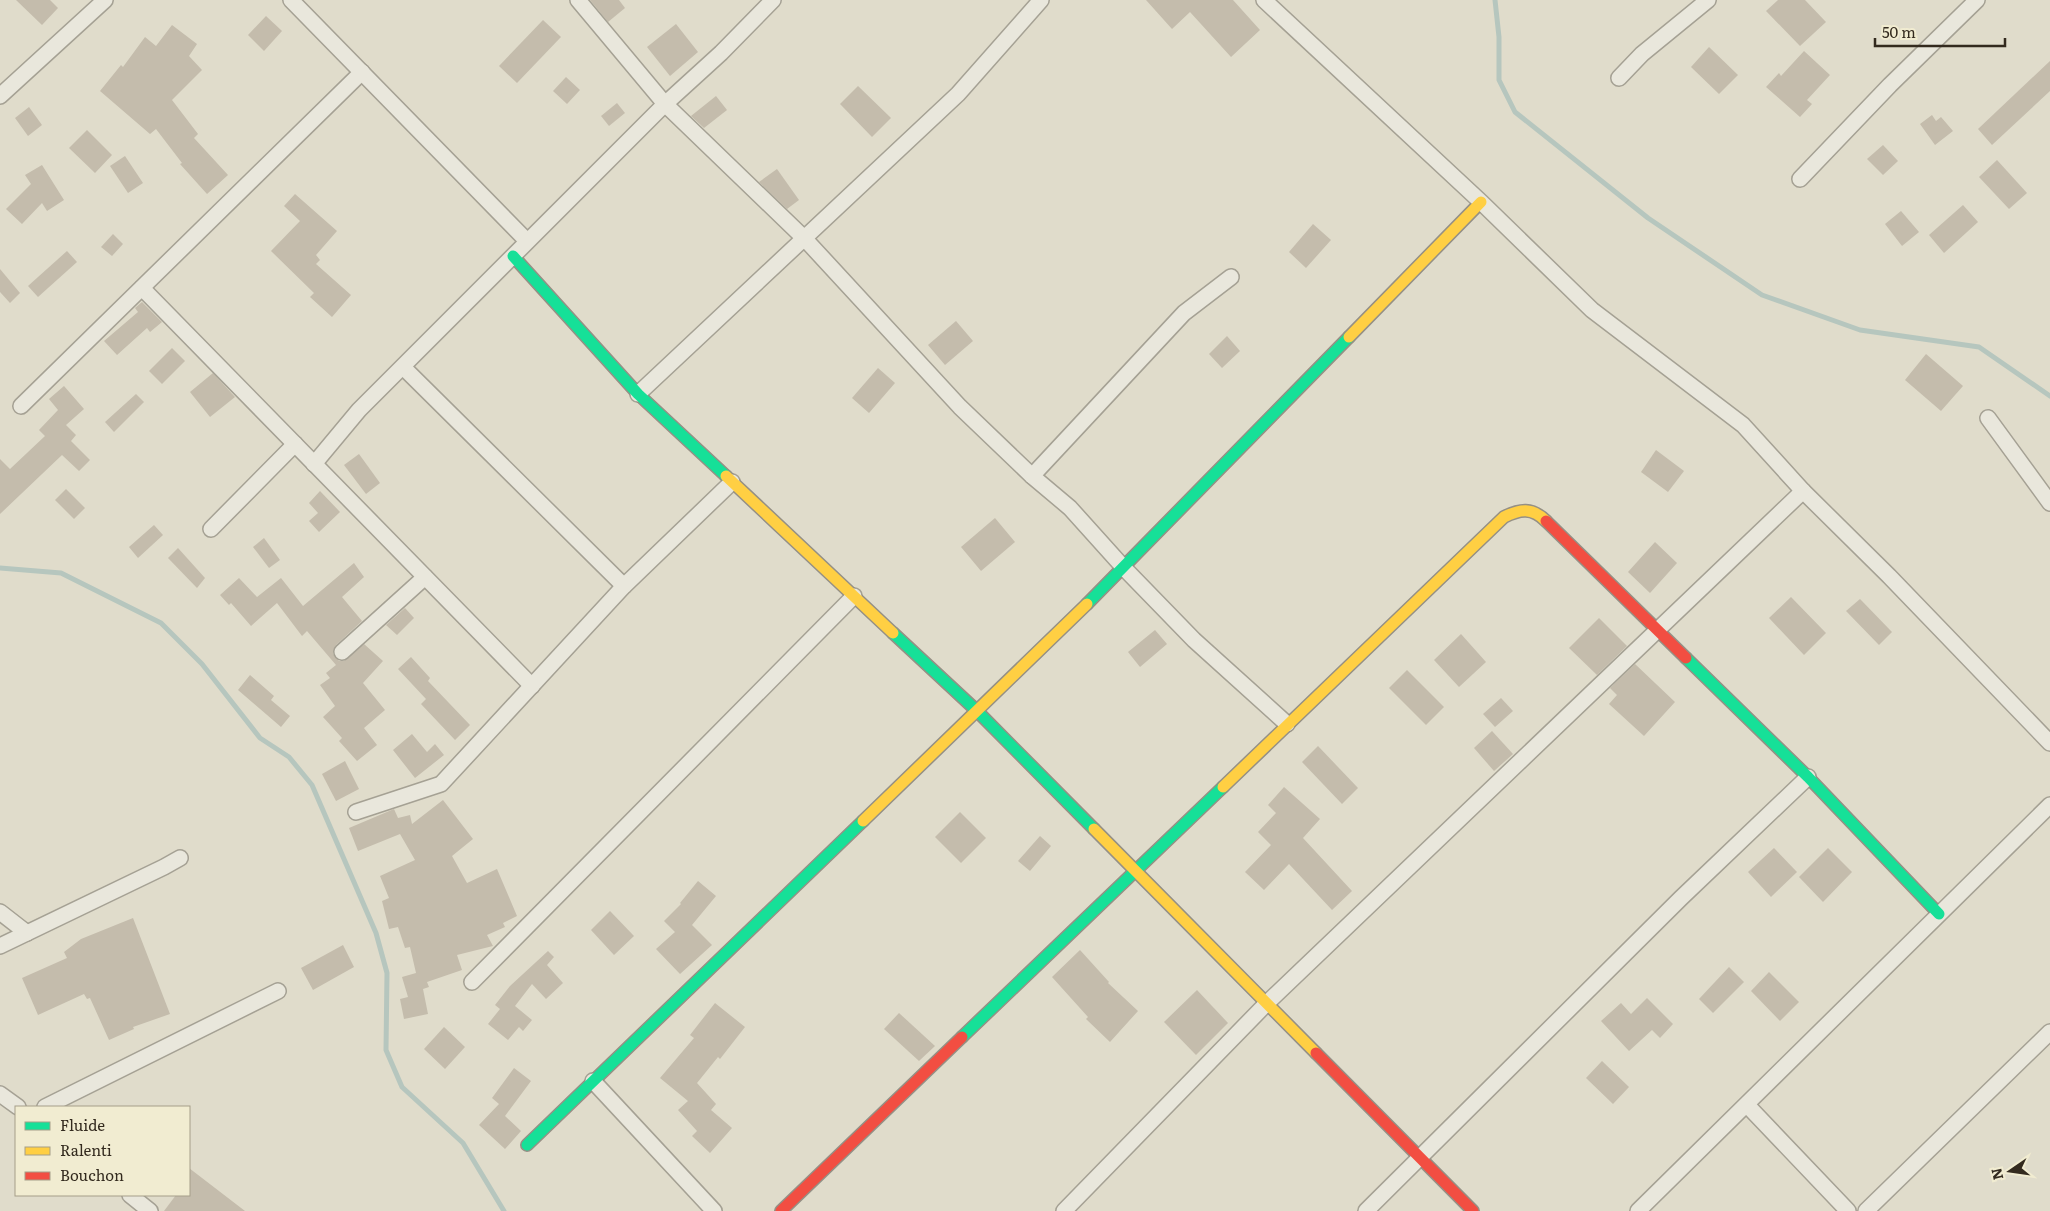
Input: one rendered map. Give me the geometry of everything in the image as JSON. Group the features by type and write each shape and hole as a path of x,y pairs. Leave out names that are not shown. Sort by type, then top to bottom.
{"street":[{"path":"0,96 105,0"},
{"path":"291,0 527,241"},
{"path":"578,0 665,104 805,239 960,407 1032,476 1070,508 1124,568 1194,640 1287,724"},
{"path":"314,464 359,410 665,104 721,53 773,0"},
{"path":"638,394 958,94 1041,0"},
{"path":"1264,0 1481,202 1592,310 1743,425 1803,491 1889,576 2050,743"},
{"path":"1619,78 1642,54 1708,0"},
{"path":"1800,179 1890,85 1977,0"},
{"path":"21,406 362,72"},
{"path":"527,1145 1124,568 1481,202"},
{"path":"513,256 638,394 977,711 1473,1211"},
{"path":"1032,476 1184,313 1231,277"},
{"path":"142,288 532,686"},
{"path":"403,367 624,586"},
{"path":"1988,418 2050,503"},
{"path":"211,529 295,444"},
{"path":"356,812 441,784 624,586 732,482"},
{"path":"1064,1211 1267,1003 1803,491"},
{"path":"781,1211 1504,517 1517,511 1527,509 1539,514 1659,629 1808,777 1939,914"},
{"path":"342,652 425,576"},
{"path":"472,982 854,596"},
{"path":"1366,1211 1681,898 1808,777"},
{"path":"1638,1211 2050,805"},
{"path":"0,946 164,868 180,858"},
{"path":"0,912 27,933"},
{"path":"46,1106 278,991"},
{"path":"1866,1211 2050,1032"},
{"path":"592,1081 714,1211"},
{"path":"0,1094 17,1106"},
{"path":"1747,1104 1843,1209"},
{"path":"131,1196 150,1211"}],"building":[{"path":"16,0 50,0 58,8 42,25"},
{"path":"590,0 619,0 625,8 608,22"},
{"path":"1146,0 1233,0 1260,30 1231,57 1190,12 1172,29"},
{"path":"1778,0 1805,0 1826,22 1800,46 1766,11"},
{"path":"266,16 282,31 264,51 248,35"},
{"path":"543,20 561,37 517,83 499,66"},
{"path":"676,24 698,52 670,76 647,47"},
{"path":"172,25 197,44 189,56 202,70 172,100 198,134 194,138 228,175 207,194 180,164 182,163 156,129 150,134 100,91 121,65 123,67 145,37 156,46"},
{"path":"1709,47 1738,75 1719,94 1691,67"},
{"path":"1804,51 1830,75 1807,100 1812,104 1800,117 1766,87 1779,73 1781,76"},
{"path":"2050,61 2050,91 1992,145 1978,129"},
{"path":"566,77 580,90 567,104 553,91"},
{"path":"858,86 891,118 872,137 840,104"},
{"path":"716,96 727,110 704,128 691,116"},
{"path":"617,103 625,113 609,126 601,116"},
{"path":"29,107 42,125 28,136 15,118"},
{"path":"1932,115 1936,121 1941,117 1953,131 1935,145 1920,124"},
{"path":"87,130 112,155 95,173 69,148"},
{"path":"1883,145 1898,161 1883,175 1867,159"},
{"path":"125,156 143,183 128,193 110,166"},
{"path":"1997,160 2027,193 2009,209 1979,177"},
{"path":"42,165 64,200 47,211 42,203 22,224 6,209 31,184 25,175"},
{"path":"777,169 799,200 787,209 759,182"},
{"path":"295,194 337,231 316,255 320,260 316,264 351,295 332,317 310,297 314,293 271,251 300,221 284,206"},
{"path":"1963,205 1978,222 1944,253 1929,235"},
{"path":"1901,211 1919,232 1902,246 1885,224"},
{"path":"1313,224 1331,240 1306,268 1289,252"},
{"path":"113,234 123,244 112,256 101,247"},
{"path":"67,251 77,262 38,297 28,286"},
{"path":"0,269 20,293 10,303 0,292"},
{"path":"142,302 162,322 150,332 147,328 117,355 104,341 138,312 135,308"},
{"path":"956,321 973,341 945,365 928,345"},
{"path":"1227,336 1240,351 1222,368 1209,354"},
{"path":"172,348 185,361 162,384 149,371"},
{"path":"1926,354 1963,386 1941,411 1905,380"},
{"path":"878,368 895,383 869,413 852,398"},
{"path":"213,373 235,397 210,417 190,392"},
{"path":"64,386 84,409 66,425 76,435 71,441 90,460 79,471 62,455 0,514 0,459 10,469 45,436 39,430 58,410 49,399"},
{"path":"136,394 144,402 114,432 105,422"},
{"path":"1656,450 1684,471 1668,492 1641,472"},
{"path":"359,454 380,483 366,494 344,465"},
{"path":"66,489 85,508 74,519 55,500"},
{"path":"320,491 340,512 319,532 309,521 318,513 309,503"},
{"path":"995,518 1015,542 981,571 961,547"},
{"path":"154,525 163,535 138,558 129,547"},
{"path":"264,538 280,560 269,568 253,547"},
{"path":"1655,542 1677,563 1650,593 1628,572"},
{"path":"178,548 205,578 197,588 168,558"},
{"path":"354,563 364,577 342,597 362,621 336,645 333,654 339,661 344,661 364,644 383,661 363,683 385,710 364,728 377,745 357,761 339,741 342,738 323,717 335,706 320,685 330,678 326,673 336,665 307,631 302,636 277,603 251,626 231,603 229,605 220,595 239,578 257,597 281,578 303,606"},
{"path":"1791,597 1826,633 1804,655 1769,618"},
{"path":"1860,599 1892,632 1879,645 1846,611"},
{"path":"405,608 414,618 397,635 386,625"},
{"path":"1599,618 1627,646 1597,675 1569,648"},
{"path":"1155,630 1167,644 1140,667 1128,652"},
{"path":"1461,634 1486,662 1459,687 1434,660"},
{"path":"411,657 430,678 428,681 470,725 455,740 421,704 426,699 398,669"},
{"path":"1635,664 1675,702 1644,736 1609,704 1617,695 1610,688"},
{"path":"1407,670 1444,707 1426,725 1389,688"},
{"path":"250,675 274,696 271,700 290,716 281,727 238,690"},
{"path":"1501,698 1513,711 1495,727 1483,714"},
{"path":"1492,731 1513,754 1494,771 1474,748"},
{"path":"412,734 427,752 435,744 444,755 415,778 393,750"},
{"path":"1318,746 1358,788 1342,804 1302,762"},
{"path":"345,761 359,789 336,801 322,774"},
{"path":"1284,787 1320,819 1303,838 1352,891 1332,910 1289,864 1264,890 1245,872 1271,845 1258,832 1276,813 1268,805"},
{"path":"443,800 473,839 452,856 467,883 497,869 517,916 503,923 505,927 487,935 493,946 457,955 462,970 427,982 429,987 423,989 428,1014 404,1019 400,999 408,997 402,977 416,973 410,947 405,948 398,927 389,929 382,901 389,898 380,876 415,860 400,834 358,851 349,828 394,809 398,818 410,815 412,824"},
{"path":"960,812 986,838 961,863 935,837"},
{"path":"1040,836 1051,846 1030,871 1018,861"},
{"path":"1774,848 1797,872 1771,897 1748,872"},
{"path":"1828,848 1852,872 1823,902 1799,877"},
{"path":"698,881 716,896 692,925 712,945 680,974 656,949 675,932 664,921 681,904"},
{"path":"610,911 634,936 614,955 591,930"},
{"path":"133,918 170,1014 133,1027 134,1029 109,1040 90,998 87,999 84,994 38,1015 22,978 67,958 64,952 81,939"},
{"path":"343,945 354,967 313,990 301,968"},
{"path":"1080,950 1108,983 1138,1011 1110,1042 1086,1019 1088,1017 1052,977"},
{"path":"548,951 554,957 547,965 563,983 546,999 532,984 515,1006 532,1020 523,1031 519,1027 508,1040 488,1024 500,1009 495,1005 510,986"},
{"path":"1729,967 1744,982 1713,1013 1699,999"},
{"path":"1769,972 1799,1002 1780,1021 1751,991"},
{"path":"1197,990 1228,1023 1196,1055 1164,1022"},
{"path":"1647,998 1673,1024 1660,1038 1652,1030 1629,1051 1601,1021 1621,1003 1631,1014"},
{"path":"715,1003 745,1027 720,1059 718,1057 697,1083 716,1104 711,1110 732,1128 710,1153 692,1136 697,1131 678,1110 688,1101 660,1078 694,1038 690,1035"},
{"path":"899,1013 935,1046 919,1061 884,1029"},
{"path":"444,1027 465,1047 445,1069 424,1049"},
{"path":"1602,1061 1629,1087 1613,1104 1586,1078"},
{"path":"514,1068 531,1081 505,1116 521,1131 505,1149 479,1125 499,1104 492,1098"},
{"path":"190,1169 245,1211 164,1211 175,1196 190,1196"}],"waterway":[{"path":"1495,0 1499,37 1499,80 1515,112 1648,218 1762,295 1860,330 1979,347 2050,396"},
{"path":"0,568 61,573 161,623 202,664 260,738 289,757 312,785 376,933 387,973 386,1050 402,1087 463,1143 504,1211"}],"traffic: fast":[{"path":"513,256 638,394 726,476"},
{"path":"1087,604 1349,337"},
{"path":"893,633 977,711 1094,829"},
{"path":"1686,658 1808,777 1939,914"},
{"path":"962,1037 1223,787"},
{"path":"527,1145 863,821"}],"traffic: slow":[{"path":"1349,337 1481,202"},
{"path":"726,476 893,633"},
{"path":"1223,787 1504,517 1515,512 1531,511 1546,521"},
{"path":"863,821 1087,604"},
{"path":"1094,829 1316,1053"}],"traffic: jam":[{"path":"1546,521 1686,658"},
{"path":"781,1211 962,1037"},
{"path":"1316,1053 1473,1211"}]}
